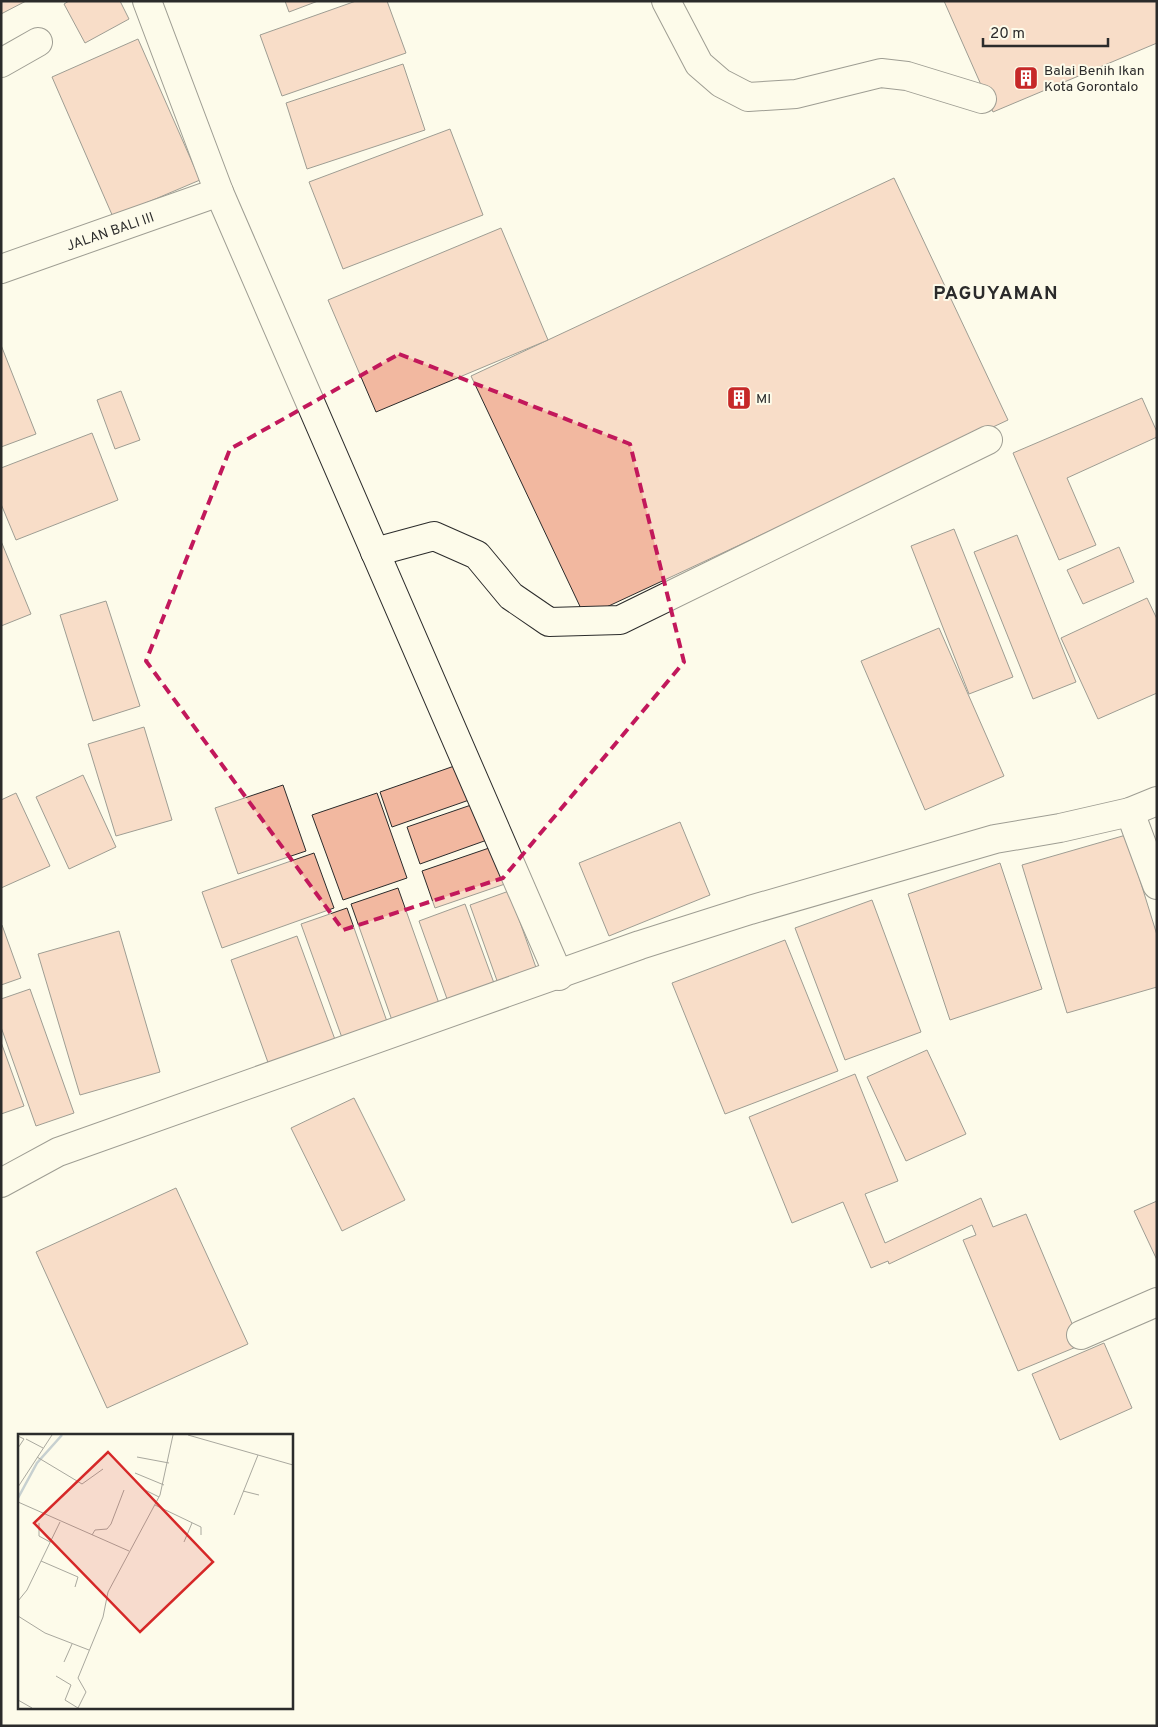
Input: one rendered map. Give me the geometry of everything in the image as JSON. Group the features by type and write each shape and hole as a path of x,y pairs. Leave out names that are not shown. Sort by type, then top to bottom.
{"street":[{"path":"147,1 220,192 559,976"},
{"path":"666,1 699,64 721,83 748,97 796,94 881,73 906,76 982,99"},
{"path":"1,63 38,42"},
{"name":"JALAN BALI III","path":"1,269 220,192"},
{"path":"375,552 434,536 477,556 511,596 549,622 620,620 988,440"},
{"path":"1,1183 58,1152 640,946 741,913 977,844 1130,812 1157,801"},
{"path":"1130,812 1157,885"},
{"path":"1081,1336 1157,1302"}],"highlighted area":[{"path":"399,354 630,444 684,662 503,878 343,930 146,661 230,449"}],"building":[{"path":"1,1 26,1 1,14"},
{"path":"69,1 120,1 129,19 85,43 64,4"},
{"path":"285,1 318,1 289,12"},
{"path":"356,1 387,1 406,53 282,96 260,35"},
{"name":"Balai Benih Ikan Kota Gorontalo","path":"944,1 1157,1 1157,43 993,112"},
{"path":"138,39 200,180 113,217 52,77"},
{"path":"403,64 425,130 307,169 286,103"},
{"path":"450,129 483,215 343,269 309,182"},
{"name":"MI","path":"894,178 1008,420 585,617 471,376"},
{"path":"501,228 548,340 376,412 328,300"},
{"path":"1,345 36,434 1,447"},
{"path":"121,391 140,440 115,449 97,400"},
{"path":"1142,398 1157,432 1157,437 1067,478 1096,545 1059,560 1013,453"},
{"path":"92,433 118,500 16,540 1,504 1,468"},
{"path":"954,529 1013,677 969,694 911,546"},
{"path":"1017,535 1076,682 1033,699 974,552"},
{"path":"1,541 31,614 1,626"},
{"path":"1119,547 1134,582 1083,604 1067,570"},
{"path":"1147,598 1157,619 1157,693 1098,719 1061,638"},
{"path":"106,601 140,706 93,721 60,615"},
{"path":"939,628 1004,776 925,810 861,661"},
{"path":"144,727 172,820 116,836 88,744"},
{"path":"460,764 472,799 392,827 380,792"},
{"path":"83,775 116,847 69,869 36,797"},
{"path":"283,785 306,851 238,874 215,808"},
{"path":"16,793 50,866 1,888 1,800"},
{"path":"377,793 407,878 343,900 312,815"},
{"path":"474,804 487,840 420,864 407,827"},
{"path":"680,822 710,895 609,936 579,863"},
{"path":"1126,835 1157,935 1157,987 1067,1013 1022,865"},
{"path":"492,847 505,884 435,908 422,871"},
{"path":"314,853 334,908 222,948 202,892"},
{"path":"1000,863 1042,989 950,1020 908,894"},
{"path":"398,888 441,1009 394,1026 351,904"},
{"path":"509,891 539,976 500,989 470,905"},
{"path":"872,900 921,1032 845,1060 795,928"},
{"path":"465,904 498,994 451,1010 419,921"},
{"path":"347,908 390,1030 345,1046 301,924"},
{"path":"1,925 21,978 1,985"},
{"path":"119,931 160,1072 80,1095 38,954"},
{"path":"297,936 337,1045 270,1068 231,960"},
{"path":"785,940 838,1071 725,1114 672,983"},
{"path":"30,989 74,1113 36,1126 1,1027 1,999"},
{"path":"1,1042 24,1106 1,1114"},
{"path":"927,1050 966,1134 906,1161 867,1077"},
{"path":"855,1074 898,1181 865,1194 885,1243 981,1198 993,1227 1026,1214 1081,1345 1018,1371 963,1240 976,1235 972,1225 889,1264 888,1261 871,1268 843,1202 792,1223 749,1117"},
{"path":"354,1098 405,1200 342,1231 291,1128"},
{"path":"176,1188 248,1344 107,1408 36,1252"},
{"path":"1157,1201 1157,1260 1134,1211"},
{"path":"1104,1343 1132,1408 1060,1440 1032,1374"}],"place":[{"name":"Balai Benih Ikan Kota Gorontalo","path":"1026,78"},
{"name":"MI","path":"739,398"}],"district":[{"name":"PAGUYAMAN","path":"996,292"}]}
